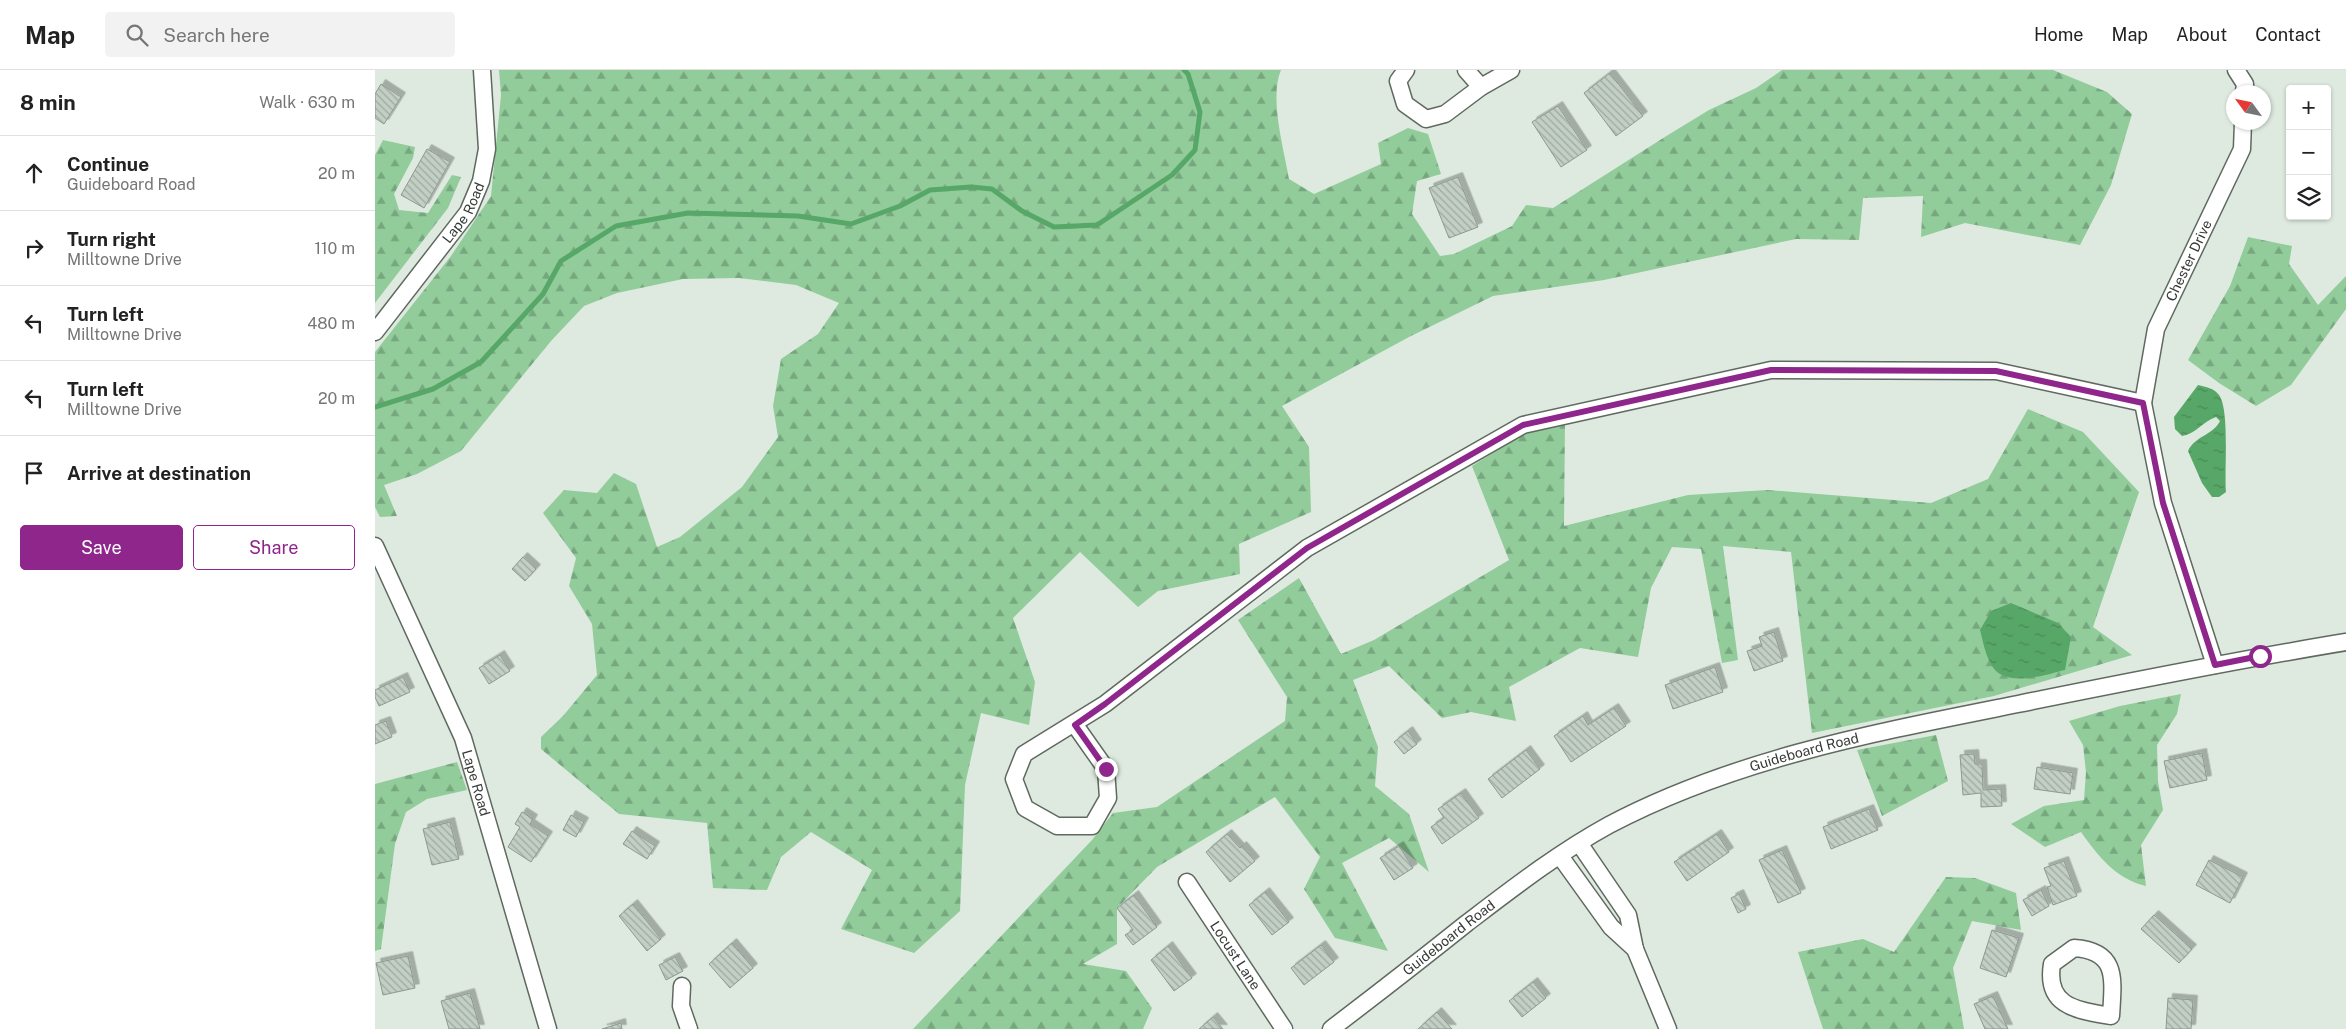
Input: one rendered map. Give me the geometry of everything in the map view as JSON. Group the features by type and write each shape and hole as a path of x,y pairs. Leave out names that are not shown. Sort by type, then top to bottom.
{"street":[{"name":"Lape Road","path":"375,332 468,212 481,181 487,149 482,70"},
{"path":"1405,70 1398,81 1405,104 1426,119 1445,114 1481,87 1511,70"},
{"path":"1466,70 1481,87"},
{"path":"2236,70 2245,85"},
{"name":"Chester Drive","path":"2143,403 2156,330 2242,148 2243,130"},
{"path":"1075,725 1106,769 1108,798 1092,826 1057,826 1025,808 1014,779 1024,754 1075,725 1105,704 1307,548 1523,425 1771,370 1996,371 2143,403 2163,503 2215,665"},
{"name":"Lape Road","path":"375,546 463,738 547,1029"},
{"name":"Guideboard Road","path":"1331,1029 1511,890 1579,843 1610,825 1672,796 1740,769 1783,755 1908,726 2215,665 2346,642"},
{"path":"1579,843 1628,915 1635,949 1668,1029"},
{"path":"1559,856 1611,927 1635,949"},
{"name":"Locust Lane","path":"1187,882 1284,1029"},
{"path":"2074,948 2090,949 2104,959 2112,971 2111,1022 2073,1008 2055,995 2049,980 2052,964 2074,948"},
{"path":"682,986 681,1006 689,1029"}],"green space":[{"path":"499,70 1281,70 1276,95 1277,109 1289,179 1314,194 1381,164 1378,143 1408,128 1428,134 1441,174 1417,181 1412,214 1440,256 1454,254 1512,226 1526,205 1553,208 1709,110 1756,88 1782,70 2053,70 2107,92 2132,114 2111,185 2080,245 1965,223 1921,237 1923,196 1863,198 1859,240 1796,239 1604,280 1493,296 1409,337 1282,406 1309,447 1311,512 1239,544 1240,574 1158,591 1138,607 1080,552 1013,618 1035,682 1029,725 981,713 965,785 960,911 914,953 841,929 872,870 811,832 781,857 767,890 713,888 707,823 619,814 541,749 541,737 563,716 597,675 592,624 569,586 576,558 543,513 564,490 597,493 614,473 636,484 657,547 680,537 742,487 778,437 773,406 781,359 818,334 839,303 796,285 739,278 683,279 617,293 584,306 551,341 461,451 417,474 384,485 397,516 380,517 375,507 375,352 451,256 491,196 501,95"},
{"path":"383,140 415,147 413,158 394,194 399,210 428,213 452,175 461,177 448,208 375,303 375,155"},
{"path":"2248,237 2292,246 2289,264 2318,305 2346,276 2346,309 2291,385 2256,406 2219,383 2188,360 2230,286"},
{"path":"2028,409 2083,432 2139,492 2093,627 2132,655 1994,696 1812,733 1791,552 1723,546 1738,660 1722,663 1701,549 1672,547 1651,588 1638,657 1580,648 1509,687 1516,721 1471,712 1442,718 1389,666 1353,680 1378,747 1375,786 1409,814 1429,872 1389,838 1342,863 1388,951 1335,938 1304,889 1320,857 1275,797 1157,867 1117,908 1117,944 1083,964 1126,971 1152,1008 1143,1029 913,1029 1092,840 1113,813 1157,807 1285,721 1287,697 1238,620 1299,578 1341,654 1374,640 1509,560 1472,466 1523,434 1565,423 1564,526 1688,495 1767,490 1931,503 1988,479"},
{"path":"2181,694 2177,714 2157,745 2158,781 2163,810 2141,845 2146,886 2135,883 2117,872 2101,858 2081,832 2045,847 2011,824 2044,806 2084,800 2086,772 2083,745 2069,721 2120,706"},
{"path":"1936,735 1948,781 1882,816 1857,750"},
{"path":"457,762 467,790 427,799 406,812 395,844 381,949 375,951 375,784"},
{"path":"1946,877 1975,878 2016,893 2021,930 1972,921 1953,968 1964,1029 1823,1029 1798,952 1863,939 1894,952"}],"water":[{"path":"2198,385 2215,391 2222,403 2226,427 2226,492 2219,497 2212,497 2202,483 2188,451 2195,442 2217,426 2220,421 2216,417 2191,433 2182,436 2175,429 2174,417"},
{"path":"2011,603 2058,623 2071,637 2065,670 2025,678 2014,678 1997,672 1987,656 1980,630 1991,611"}],"building":[{"path":"1610,73 1643,116 1616,136 1584,93"},
{"path":"381,84 401,97 384,124 375,118 375,94"},
{"path":"1558,106 1587,150 1561,167 1532,122"},
{"path":"427,149 450,162 424,208 401,195"},
{"path":"1458,177 1478,227 1449,238 1429,188"},
{"path":"523,557 536,569 525,581 512,569"},
{"path":"1774,632 1783,661 1754,671 1747,651 1762,646 1759,637"},
{"path":"500,655 510,671 489,684 479,668"},
{"path":"1715,667 1723,692 1673,709 1665,685"},
{"path":"403,677 410,692 379,706 375,697 375,690"},
{"path":"1614,708 1626,726 1571,762 1554,736 1583,716 1588,725"},
{"path":"386,721 392,737 375,744 375,725"},
{"path":"1408,731 1417,744 1404,754 1394,742"},
{"path":"1526,750 1540,769 1502,798 1488,779"},
{"path":"2202,753 2207,780 2170,788 2164,761"},
{"path":"1974,754 1975,764 1982,764 1983,790 2001,789 2002,806 1981,807 1981,793 1963,795 1960,755"},
{"path":"2037,767 2073,773 2070,794 2034,789"},
{"path":"1461,793 1479,818 1442,844 1431,827 1444,818 1438,809"},
{"path":"1869,809 1878,830 1831,849 1823,827"},
{"path":"522,812 533,819 530,824 548,836 531,862 508,847 520,827 515,824"},
{"path":"571,815 584,822 576,837 563,830"},
{"path":"450,822 459,859 432,865 423,829"},
{"path":"632,831 655,846 647,859 623,844"},
{"path":"1227,834 1240,848 1242,846 1255,861 1230,882 1206,852"},
{"path":"1717,834 1729,852 1687,881 1674,862"},
{"path":"1399,846 1413,868 1394,880 1380,858"},
{"path":"1782,850 1801,893 1778,903 1759,860"},
{"path":"2209,860 2243,877 2230,903 2196,885"},
{"path":"2064,861 2077,896 2053,905 2047,887 2051,886 2044,868"},
{"path":"2041,890 2049,906 2032,916 2023,900"},
{"path":"1265,892 1289,922 1272,935 1249,905"},
{"path":"1739,894 1746,909 1738,913 1731,898"},
{"path":"1134,895 1157,927 1133,945 1125,935 1133,930 1117,908"},
{"path":"633,904 661,939 647,951 619,916"},
{"path":"2154,915 2192,949 2179,963 2141,929"},
{"path":"1992,930 2019,938 2006,977 1980,968"},
{"path":"732,943 753,968 730,988 709,964"},
{"path":"1321,945 1334,962 1304,985 1291,968"},
{"path":"1168,946 1192,978 1174,991 1151,960"},
{"path":"408,956 415,988 383,995 376,963"},
{"path":"675,957 683,971 666,980 659,965"},
{"path":"1533,982 1546,998 1522,1017 1509,1001"},
{"path":"470,993 480,1029 449,1029 441,1001"},
{"path":"1993,996 2008,1029 1985,1029 1974,1004"},
{"path":"2168,998 2193,1000 2191,1029 2166,1029"},
{"path":"1437,1012 1452,1029 1418,1029"},
{"path":"1213,1017 1223,1029 1199,1029"},
{"path":"621,1023 622,1029 602,1029"}],"waterway":[{"path":"375,407 433,389 481,362 543,294 561,261 616,226 688,213 798,216 851,224 900,206 930,190 971,187 992,189 1022,211 1054,227 1097,225 1172,175 1195,150 1200,112 1188,74 1184,70"}],"route":[{"path":"1106,769 1075,725 1105,704 1307,548 1523,425 1771,370 1996,371 2143,403 2163,503 2215,665 2260,656"}]}
